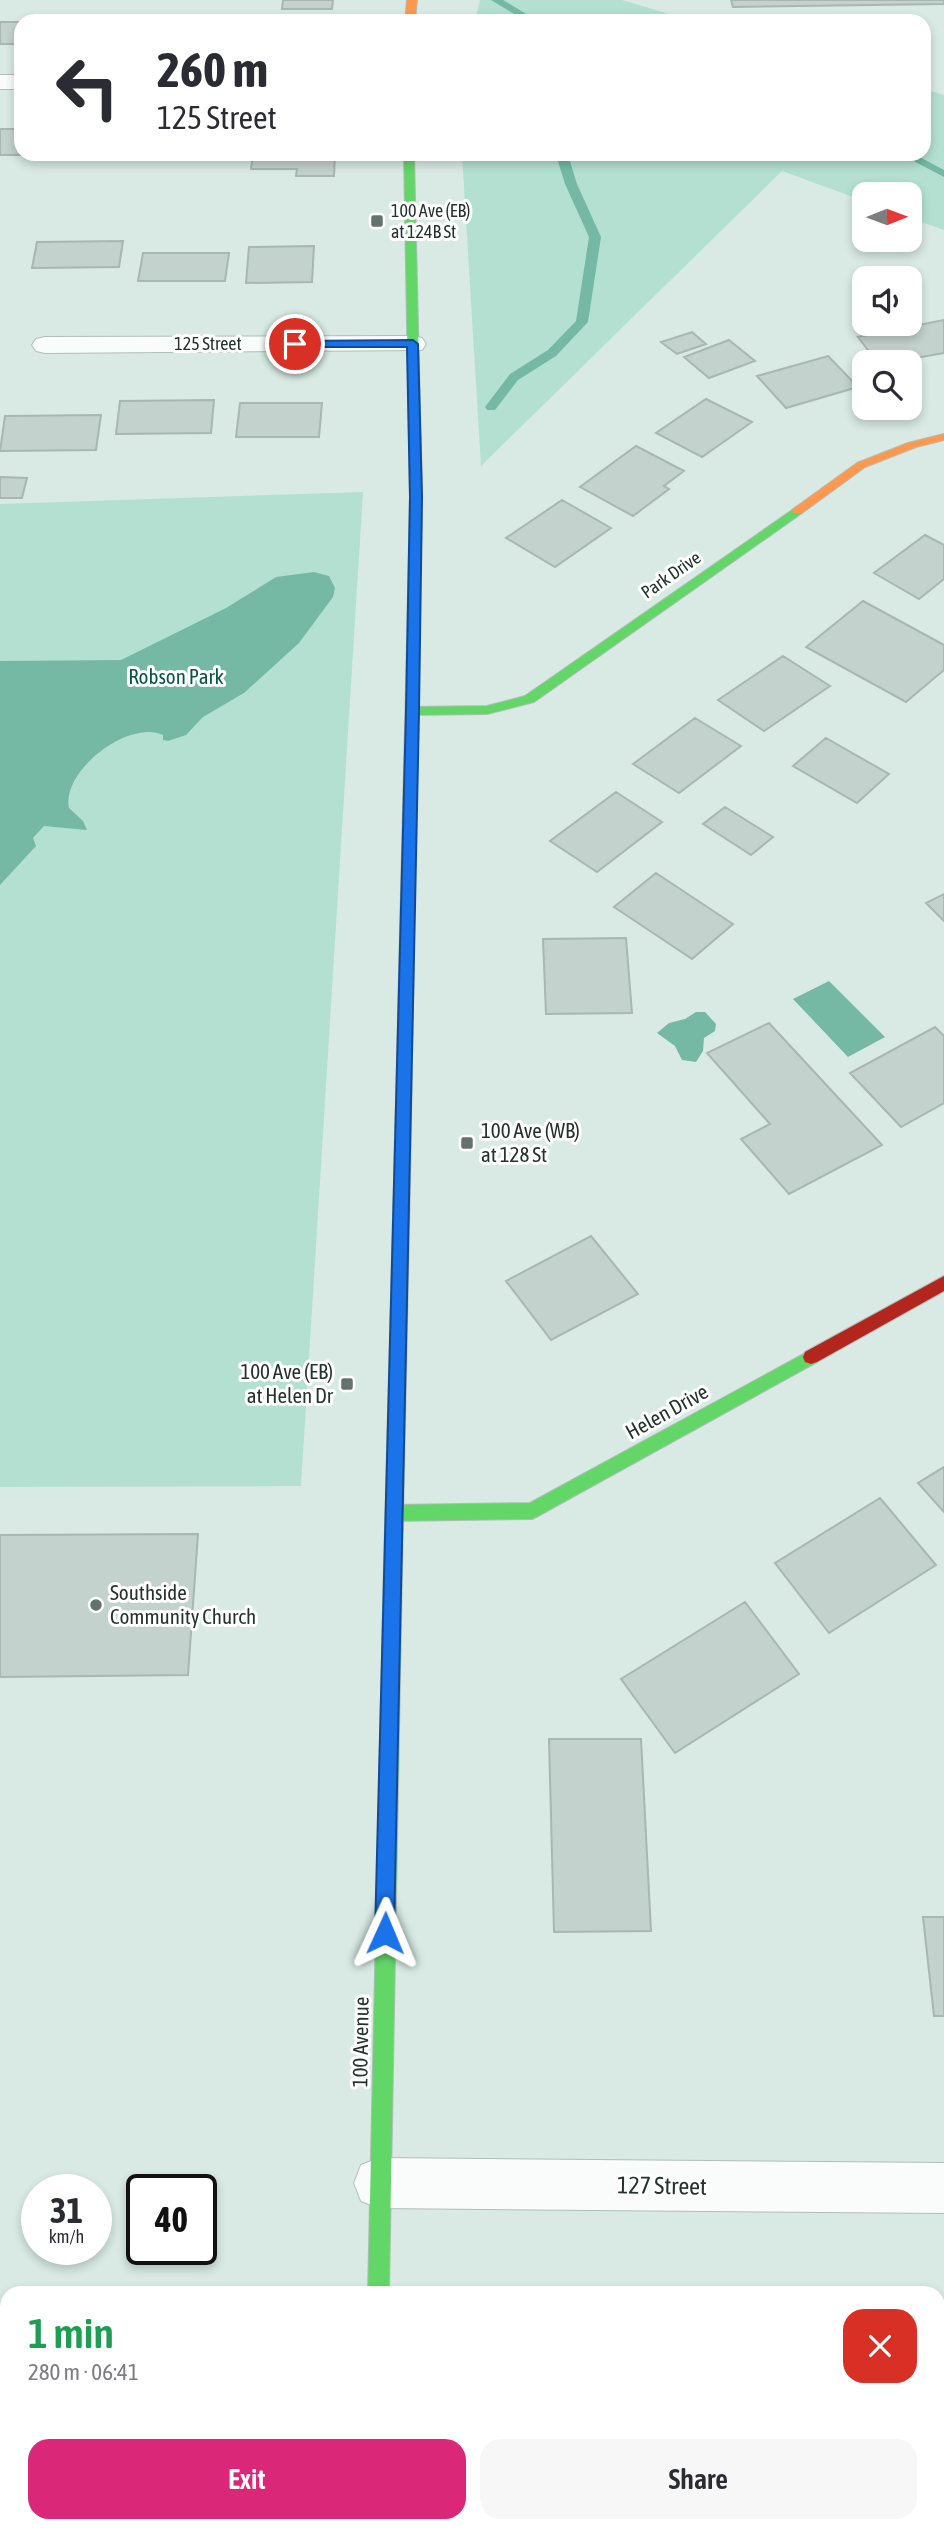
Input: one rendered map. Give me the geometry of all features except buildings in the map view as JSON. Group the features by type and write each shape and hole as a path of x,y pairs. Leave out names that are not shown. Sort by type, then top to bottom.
{"street":[{"name":"100 Avenue","path":"378,2286 413,711 416,497 410,161"},
{"name":"125 Street","path":"45,345 413,344"},
{"name":"Park Drive","path":"413,711 492,710 510,708 529,699 861,466 912,445 944,437"},
{"name":"Helen Drive","path":"394,1513 532,1510 944,1283"},
{"name":"127 Street","path":"379,2183 944,2188"}],"green space":[{"path":"480,0 622,0 669,14 477,14"},
{"path":"931,91 944,95 944,230 922,222 922,182 852,182 852,197 782,171 481,466 462,161 931,161"},
{"name":"Robson Park","path":"363,492 301,1486 0,1487 0,504"}],"shaded area":[{"path":"314,572 329,576 335,588 333,597 299,643 244,693 203,717 186,735 168,741 163,740 163,735 149,732 133,734 100,752 86,764 69,794 69,808 83,821 87,830 44,826 33,838 36,846 0,885 0,661 121,660 226,608 276,577"},
{"path":"829,981 885,1037 848,1057 793,999"},
{"path":"696,1012 705,1012 716,1024 715,1031 704,1038 703,1051 696,1062 682,1060 675,1046 657,1033 669,1023 685,1019"}],"waterway":[{"path":"496,0 521,14"},
{"path":"491,407 514,377 552,353 582,322 595,237 571,184 564,161"},
{"path":"919,161 944,174"}],"traffic: fast":[{"path":"409,161 416,497 412,685"},
{"path":"413,711 487,710 529,699 798,510"},
{"path":"394,1513 532,1511 811,1357"},
{"path":"378,2286 393,1565"}],"traffic: slow":[{"path":"411,14 412,0"},
{"path":"798,510 861,465 912,445 944,437"},
{"path":"402,1180 412,685"}],"traffic: jam":[{"path":"393,1565 402,1180"},
{"path":"811,1357 944,1283"}],"place":[{"name":"100 Ave (EB) at 124B St","path":"377,221"},
{"name":"100 Ave (WB) at 128 St","path":"467,1143"},
{"name":"100 Ave (EB) at Helen Dr","path":"347,1384"},
{"name":"Southside Community Church","path":"96,1605"}],"route":[{"path":"295,344 413,344 416,497 413,711 385,1933"}]}
